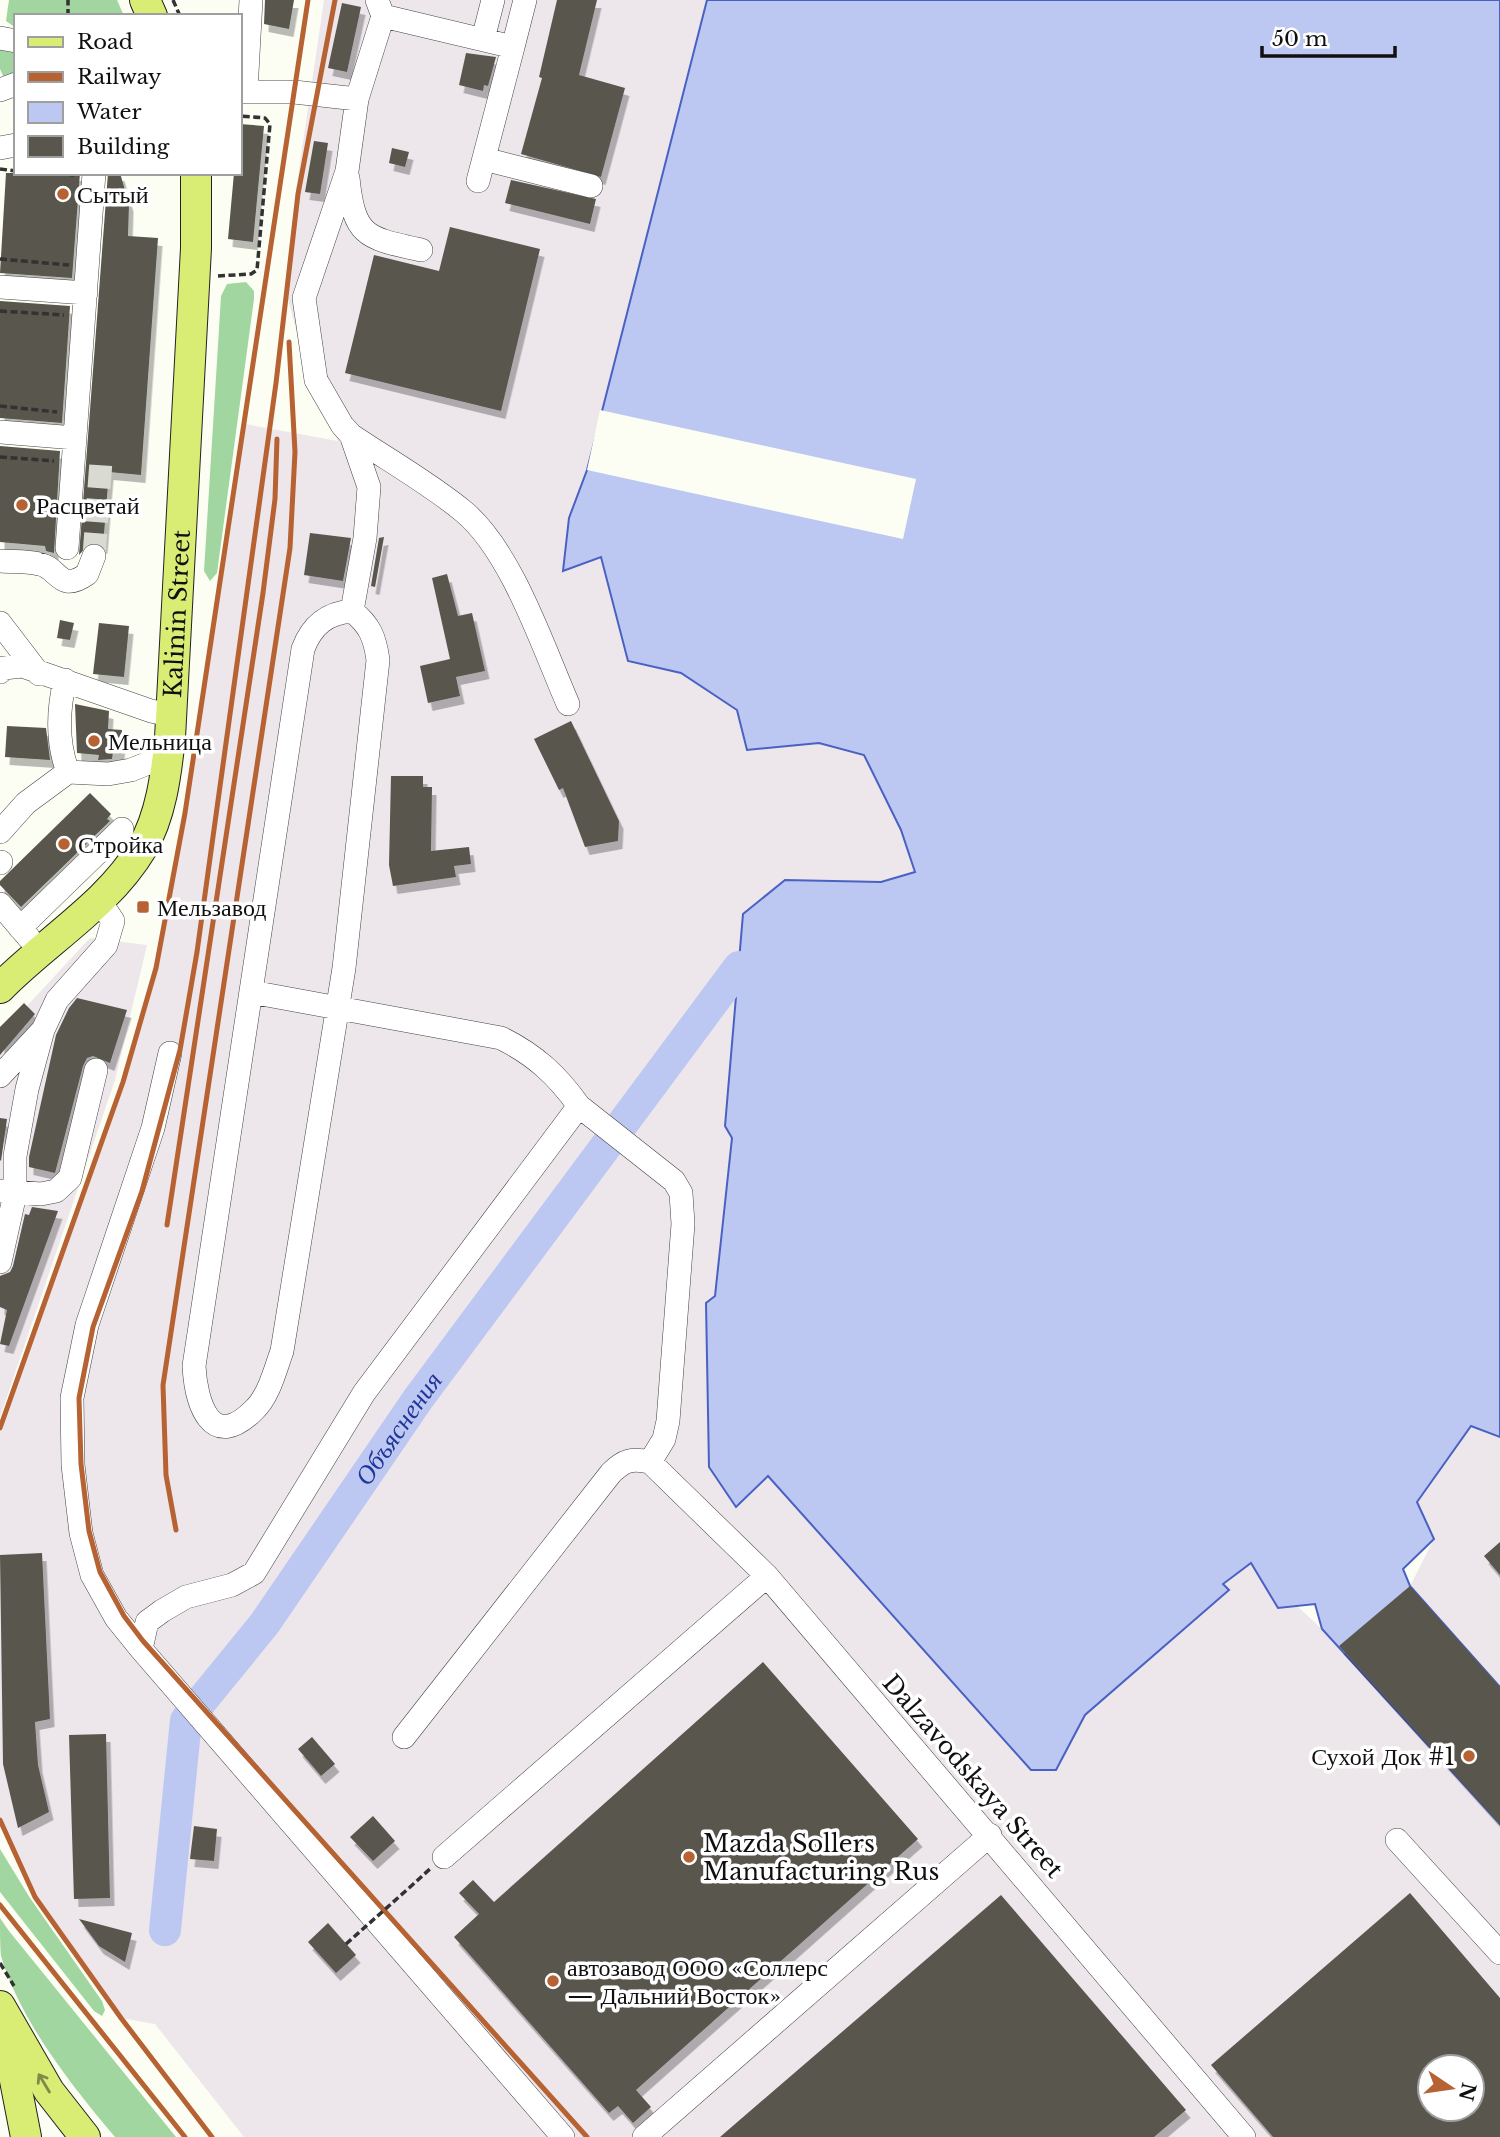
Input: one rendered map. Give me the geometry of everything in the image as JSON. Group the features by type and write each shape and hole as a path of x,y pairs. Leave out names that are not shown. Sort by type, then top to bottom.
{"main road":[{"name":"Kalinin Street","path":"0,988 31,939 99,900 120,878 142,848 158,809 168,755 196,248 196,175"},
{"path":"1,2008 26,2137"},
{"path":"1,2008 49,2091 85,2137"}],"street":[{"path":"251,0 243,92 294,92 358,99"},
{"path":"483,39 493,0"},
{"path":"525,0 481,170 591,186"},
{"path":"513,47 380,8 358,99 347,171 304,298 316,380 342,425 352,435 464,512 487,536 508,571 568,704"},
{"path":"347,171 351,207 362,230 381,241 421,250"},
{"path":"67,548 86,293 87,175"},
{"path":"0,287 86,293"},
{"path":"0,432 75,438"},
{"path":"352,435 366,478 369,501 352,611"},
{"path":"0,561 43,564 59,579 70,582 87,574 94,556"},
{"path":"352,611 366,621 375,639 377,660 351,916 282,1351 270,1384 256,1409 235,1425 217,1425 202,1412 196,1394 194,1366 251,992 303,649 314,626 337,612 352,611"},
{"path":"0,623 2,670 22,666 39,674 170,715"},
{"path":"0,623 39,674"},
{"path":"65,680 60,714 61,754 68,772"},
{"path":"0,832 26,803 68,772 108,774 131,770 168,755"},
{"path":"0,973 122,829"},
{"path":"0,1262 7,1193 27,1089 43,1030 57,1000 98,957 110,938 113,921 99,900"},
{"path":"0,904 31,939"},
{"path":"251,992 501,1038 532,1053 567,1089 579,1106 674,1181 683,1208 668,1421 664,1439 650,1462 635,1458 622,1462 611,1473 404,1737"},
{"path":"0,1076 43,1030"},
{"path":"170,1053 153,1128 87,1325 72,1398 73,1465 81,1533 90,1564 116,1618 141,1649 563,2137"},
{"path":"7,1193 56,1191 70,1178 96,1070"},
{"path":"141,1649 147,1622 162,1611 186,1597 232,1585 254,1573 364,1393 579,1106"},
{"name":"Dalzavodskaya Street","path":"650,1462 767,1576 990,1835 1244,2137"},
{"path":"444,1857 767,1576"},
{"path":"644,2137 990,1835"},
{"path":"1397,1840 1500,1953"}],"path":[{"path":"0,259 75,265"},
{"path":"0,311 69,316"},
{"path":"0,406 64,413"},
{"path":"0,457 61,463"},
{"path":"346,1944 444,1857"}],"shaded area":[{"path":"324,0 707,0 587,470 569,518 563,571 601,557 628,661 681,673 737,710 747,749 819,743 864,755 901,830 915,873 881,882 785,880 743,914 725,1126 732,1138 715,1296 768,1476 1031,1769 1055,1770 1085,1715 1229,1591 1223,1585 1251,1563 1339,1645 1410,1586 1434,1539 1417,1502 1471,1426 1500,1437 1500,2137 244,2137 155,2024 121,2018 35,1897 0,1820 0,1428 123,1082 156,968 185,813 245,424 338,441 312,390 285,288 296,190"},
{"path":"90,938 147,945 115,1080 0,1417 0,1035"}],"green space":[{"path":"9,0 117,0 123,14 14,14 14,27 6,21"},
{"path":"0,49 14,49 14,77 4,78 0,69"},
{"path":"246,282 254,291 254,299 217,573 210,581 204,571 221,296 227,284"},
{"path":"0,1849 30,1898 102,2001 105,2010 102,2016 94,2011 0,1892"},
{"path":"0,1918 176,2137 115,2137 82,2096 49,2052 21,2005 1,1956"}],"water":[{"path":"707,0 1500,0 1500,1437 1471,1426 1417,1502 1434,1539 1403,1569 1410,1586 1500,1687 1500,1824 1322,1629 1315,1604 1278,1608 1251,1563 1223,1584 1229,1590 1085,1715 1056,1770 1031,1770 768,1476 736,1507 709,1467 706,1303 715,1296 732,1138 725,1126 743,914 785,880 881,882 915,872 901,830 864,755 819,743 747,750 737,710 681,673 628,661 601,557 563,571 569,518 587,470"}],"pier":[{"path":"600,410 916,479 903,539 587,470"}],"building":[{"path":"265,0 294,0 289,29 264,24"},
{"path":"557,0 597,0 579,75 625,88 601,177 521,154 542,78 539,77"},
{"path":"342,3 361,7 347,72 328,68"},
{"path":"466,53 496,57 488,86 484,85 483,91 459,85"},
{"path":"242,124 264,126 253,242 228,239 234,175 242,175"},
{"path":"314,141 328,143 320,194 305,192"},
{"path":"392,148 409,152 405,167 389,163"},
{"path":"6,173 80,175 72,278 0,273"},
{"path":"108,175 121,175 129,204 128,236 158,238 141,475 109,472 103,546 91,542 79,555"},
{"path":"511,180 596,199 590,224 505,203"},
{"path":"450,227 540,249 501,411 345,373 374,255 439,271"},
{"path":"0,301 70,306 62,423 0,418"},
{"path":"0,446 60,451 54,553 46,551 45,546 0,542"},
{"path":"310,533 351,538 343,581 304,575"},
{"path":"384,537 375,587 371,586 379,538"},
{"path":"447,574 458,616 472,613 485,671 456,677 460,696 428,703 420,666 450,659 432,578"},
{"path":"60,620 74,623 70,640 57,638"},
{"path":"99,623 129,626 124,677 93,674"},
{"name":"Мельница","path":"75,704 109,711 108,729 122,730 120,752 113,752 112,759 98,760 99,755 77,753"},
{"path":"571,721 619,821 618,841 585,847 563,788 559,790 534,739"},
{"path":"7,726 46,728 50,760 5,757"},
{"path":"391,776 423,776 423,787 432,787 431,851 469,847 471,864 454,866 456,877 393,886 389,865"},
{"name":"Стройка","path":"90,793 111,814 107,819 110,821 21,907 0,885 0,881"},
{"path":"77,998 127,1010 110,1063 93,1056 87,1058 83,1066 55,1173 29,1167 29,1157 56,1035"},
{"path":"24,1003 35,1014 0,1055 0,1027"},
{"path":"0,1118 7,1119 1,1161 0,1160"},
{"path":"32,1207 58,1211 9,1346 0,1344 7,1310 0,1307 0,1276 10,1272 13,1266 25,1214 29,1215"},
{"path":"1500,1542 1500,1575 1484,1556"},
{"path":"42,1553 50,1719 35,1722 38,1765 49,1812 18,1828 3,1764 0,1555"},
{"name":"Сухой Док #1","path":"1410,1586 1500,1687 1500,1824 1339,1646"},
{"path":"763,1662 918,1839 636,2090 651,2107 633,2123 618,2106 609,2113 454,1937 479,1914 459,1893 473,1880 494,1902"},
{"path":"106,1734 110,1898 74,1899 69,1735"},
{"path":"312,1737 335,1764 321,1776 298,1749"},
{"path":"373,1816 395,1841 373,1861 350,1837"},
{"path":"194,1826 217,1829 214,1861 190,1859"},
{"path":"1410,1893 1500,1998 1500,2137 1273,2137 1211,2065"},
{"path":"1001,1895 1186,2110 1154,2137 720,2137"},
{"path":"79,1919 132,1933 125,1962 99,1946"},
{"path":"328,1923 356,1955 336,1973 308,1942"}],"waterway":[{"name":"Объяснения","path":"165,1930 186,1720 265,1623 418,1399 739,967"}],"tunnel":[{"path":"94,556 101,461"}],"railway":[{"path":"0,1428 123,1082 156,968 185,813 308,0"},
{"path":"335,0 298,194 276,383 197,952 180,1050 142,1191 93,1327 79,1398 81,1464 89,1531 100,1572 124,1616 143,1641 587,2137"},
{"path":"176,1530 166,1475 163,1385 290,548 295,452 289,342"},
{"path":"167,1225 263,593 275,499 277,439"},
{"path":"0,1820 35,1897 121,2018 212,2137"},
{"path":"0,1905 185,2137"}],"place":[{"name":"Сытый","path":"63,194"},
{"name":"Расцветай","path":"22,505"},
{"name":"Мельница","path":"94,741"},
{"name":"Стройка","path":"64,844"},
{"name":"Мельзавод","path":"143,907"},
{"name":"Сухой Док #1","path":"1469,1756"},
{"name":"Mazda Sollers Manufacturing Rus","path":"689,1857"},
{"name":"автозавод ООО «Соллерс — Дальний Восток»","path":"553,1981"}]}
